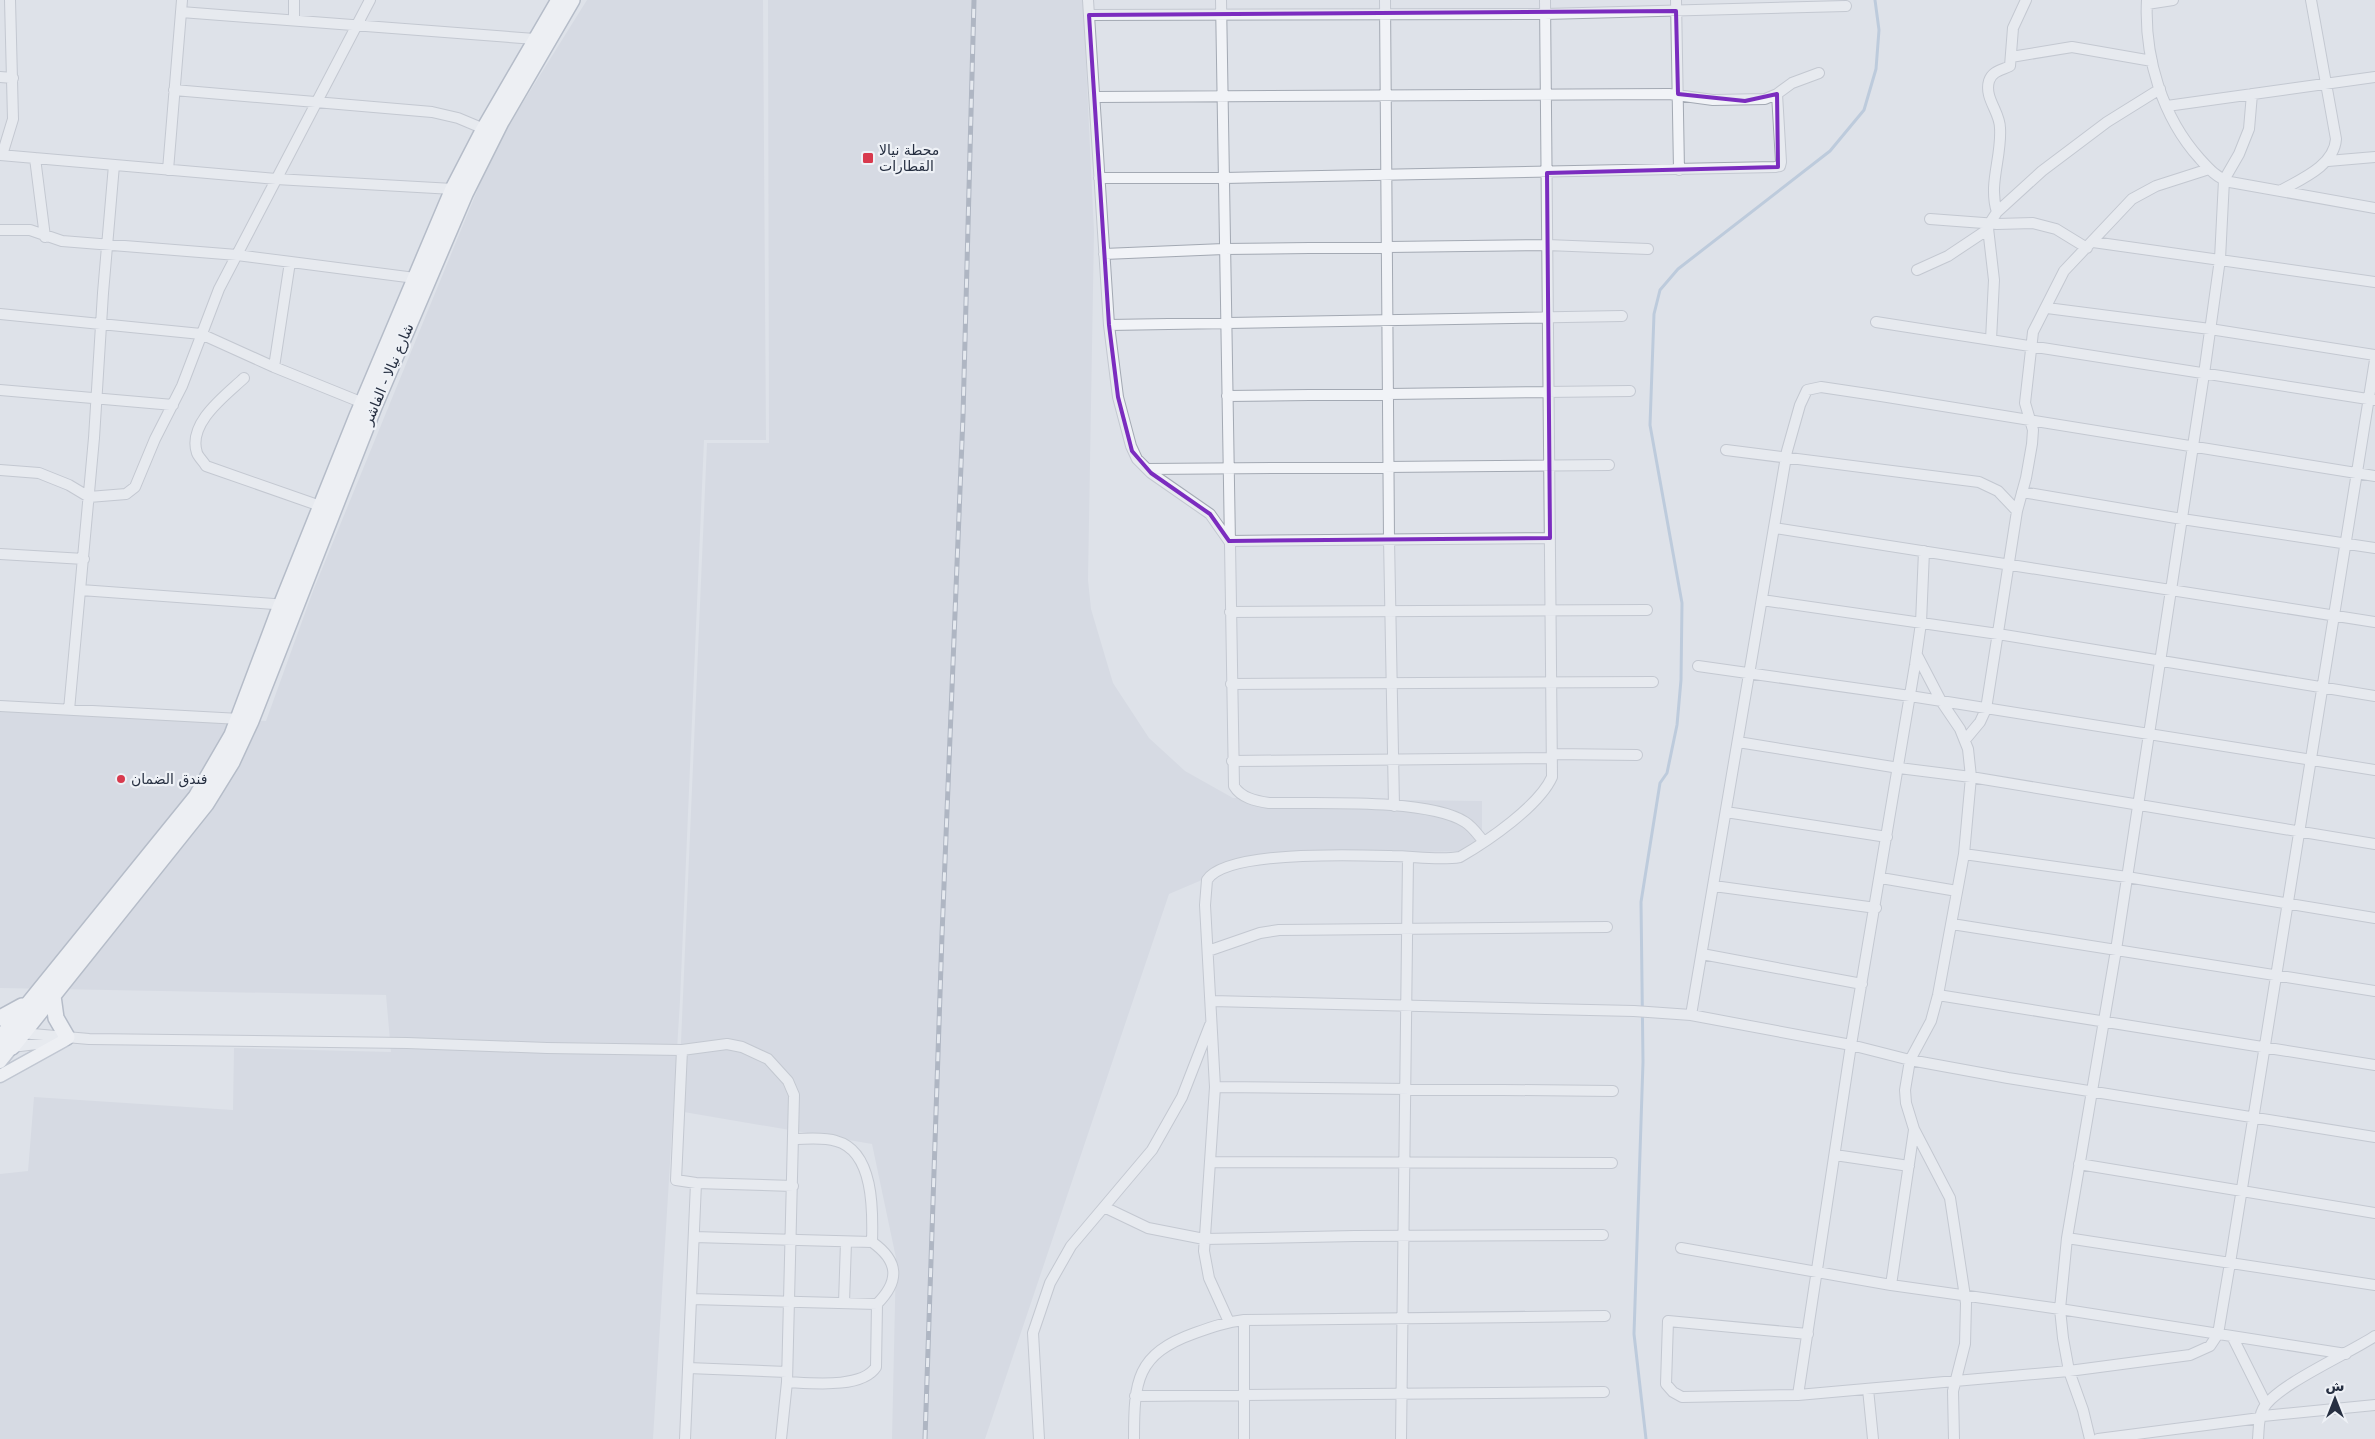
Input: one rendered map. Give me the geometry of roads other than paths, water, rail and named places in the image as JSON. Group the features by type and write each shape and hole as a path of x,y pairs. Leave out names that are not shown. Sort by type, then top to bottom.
{"highway":[{"name":"شارع نيالا - الفاشر","path":"369,405 437,256 489,131 534,39 559,0"},
{"name":"شارع نيالا - الفاشر","path":"226,759 259,685 288,605 369,405 415,278 453,189 572,0"},
{"name":"شارع نيالا - الفاشر","path":"226,759 240,719 259,685"},
{"path":"3,1036 21,1034 53,996 95,934 186,819 212,773 226,759"},
{"path":"3,1036 29,1002 95,934"},
{"path":"53,996 56,1018 70,1038"}],"main road":[{"path":"0,1062 3,1036"},
{"path":"0,1076 70,1038"}],"street":[{"path":"10,0 13,119 1,155 276,179 453,189"},
{"path":"168,170 182,0"},
{"path":"294,0 294,20"},
{"path":"0,470 39,473 69,485 89,497 126,494 135,487 155,439 182,386 219,289 370,0"},
{"path":"1088,0 1096,97 1104,254 1118,397 1131,446 1137,460 1210,514 1229,541"},
{"path":"1221,0 1232,761 1235,789 1249,799 1259,802 1414,808 1455,817 1471,827 1484,842"},
{"path":"1385,0 1389,539 1394,806"},
{"path":"1229,1322 1209,1278 1204,1239 1215,1087 1205,886 1209,876 1222,868 1246,861 1280,858 1455,858 1484,842 1521,813 1545,789 1552,777 1545,0"},
{"path":"1676,0 1679,170"},
{"path":"1997,212 1993,192 2000,128 1989,96 1988,82 1995,72 2010,66 2013,28 2026,0"},
{"path":"2173,0 2147,2 2152,61 2160,89 2177,128 2209,169 2224,180 2375,208"},
{"path":"2311,0 2336,139 2334,150 2328,161"},
{"path":"1089,15 1546,14 1846,6"},
{"path":"181,12 534,39"},
{"path":"2011,57 2072,47 2152,61"},
{"path":"1096,97 1386,94 1678,94 1707,100 1745,101 1765,99 1792,84 1819,73"},
{"path":"0,77 12,78"},
{"path":"2167,106 2326,83 2375,78"},
{"path":"1917,270 1948,256 1989,226 1997,212 2068,151 2107,122 2160,89"},
{"path":"174,90 432,112 458,118 489,131"},
{"path":"1100,178 1547,173 1780,166 1777,94"},
{"path":"2090,1439 2083,1410 2068,1371 2060,1309 2067,1238 2078,1164 2116,950 2204,374 2220,259 2224,180 2239,154 2249,129 2252,94"},
{"path":"2280,191 2328,161 2375,157"},
{"path":"35,158 45,237"},
{"path":"69,710 84,559 114,165"},
{"path":"1965,740 1980,722 1986,709 2017,511 2032,444 2031,422 2025,403 2033,332 2047,308 2064,271 2132,199 2142,192 2209,169"},
{"path":"1930,219 1989,226 2040,224 2090,245 2220,259 2375,282"},
{"path":"1989,226 1994,286 1991,340"},
{"path":"0,230 30,230 45,237 62,241 107,243 237,255 415,278"},
{"path":"1104,254 1224,248 1387,248 1547,245 1648,249"},
{"path":"274,367 290,262"},
{"path":"2047,308 2210,329 2375,354"},
{"path":"0,314 201,334 274,367 369,405"},
{"path":"1110,325 1622,316"},
{"path":"1876,322 2372,400"},
{"path":"1808,1334 1667,1322 1666,1384 1673,1392 1682,1397 1798,1395 2068,1371 2190,1355 2210,1346 2218,1334 2357,473 2372,400 2375,360"},
{"path":"244,378 202,421 196,439 197,454 206,466 328,509"},
{"path":"1691,1015 1786,458 1804,393 1812,387 2375,476"},
{"path":"0,390 97,400 173,405"},
{"path":"1227,396 1630,391"},
{"path":"1726,450 1979,482 1998,491 2017,511"},
{"path":"1147,469 1609,465"},
{"path":"2022,492 2182,519 2375,548"},
{"path":"1775,528 2375,622"},
{"path":"1229,541 1550,538"},
{"path":"1798,1395 1851,1045 1876,908 1917,655 1921,623 1924,551"},
{"path":"0,554 84,559"},
{"path":"81,590 288,605"},
{"path":"1762,600 1998,634 2159,662 2375,696"},
{"path":"1230,612 1647,610"},
{"path":"1917,655 1941,701 1955,720 1965,740 1971,777 1964,854 1938,995 1931,1021 1910,1060 1905,1090 1914,1129 1950,1198 1965,1296 1967,1326 1952,1403 1954,1439"},
{"path":"1698,666 1910,696 2375,770"},
{"path":"1231,684 1551,684 1652,682"},
{"path":"0,706 240,719"},
{"path":"1738,742 1898,768 1971,777 2375,844"},
{"path":"1232,761 1637,755"},
{"path":"1726,812 1887,837"},
{"path":"1964,854 2375,918"},
{"path":"1401,1439 1408,857"},
{"path":"1881,878 1957,891"},
{"path":"1714,886 1876,908"},
{"path":"1952,924 2375,991"},
{"path":"1208,951 1260,933 1279,930 1607,927"},
{"path":"1702,954 1862,984"},
{"path":"1938,995 2375,1065"},
{"path":"1212,1001 1666,1012 1851,1045 1910,1060 2092,1092 2375,1137"},
{"path":"1039,1439 1034,1333 1036,1320 1050,1283 1071,1246 1152,1150 1188,1083 1212,1019"},
{"path":"21,1034 70,1038"},
{"path":"3,1036 682,1050 727,1044 742,1047 768,1059 788,1080 794,1095 787,1377 782,1439"},
{"path":"682,1050 676,1180 696,1184 793,1186"},
{"path":"1215,1087 1612,1091"},
{"path":"1891,1285 1914,1129"},
{"path":"794,1139 836,1140 850,1147 870,1185 872,1242"},
{"path":"1835,1155 1909,1166"},
{"path":"1210,1162 1612,1163"},
{"path":"2078,1164 2375,1213"},
{"path":"685,1439 696,1184"},
{"path":"1104,1207 1148,1228 1204,1239 1404,1235 1603,1235"},
{"path":"688,1368 787,1377 826,1383 858,1380 871,1374 876,1367 877,1304 889,1292 893,1269 886,1252 872,1242 694,1237"},
{"path":"2067,1238 2375,1285"},
{"path":"844,1303 846,1242"},
{"path":"1681,1248 1891,1285 2060,1309 2346,1354"},
{"path":"692,1299 877,1304"},
{"path":"1134,1439 1135,1396 1145,1366 1154,1355 1182,1338 1229,1322 1244,1320 1403,1317 1605,1316"},
{"path":"1244,1320 1242,1394 1244,1439"},
{"path":"2232,1336 2263,1412 2264,1439"},
{"path":"2258,1439 2263,1412 2299,1380 2375,1336"},
{"path":"1868,1389 1873,1439"},
{"path":"1135,1396 1604,1392"},
{"path":"2098,1439 2263,1412 2375,1406"}],"waterway":[{"path":"1646,1439 1634,1334 1643,1062 1641,902 1660,783 1667,773 1677,725 1681,680 1682,603 1650,425 1654,314 1660,290 1678,269 1830,151 1864,110 1876,69 1879,30 1875,0"}],"railway":[{"path":"925,1439 942,935 963,416 974,0"}],"place":[{"name":"محطة نيالا القطارات","path":"868,158"},
{"name":"فندق الضمان","path":"121,779"}]}
